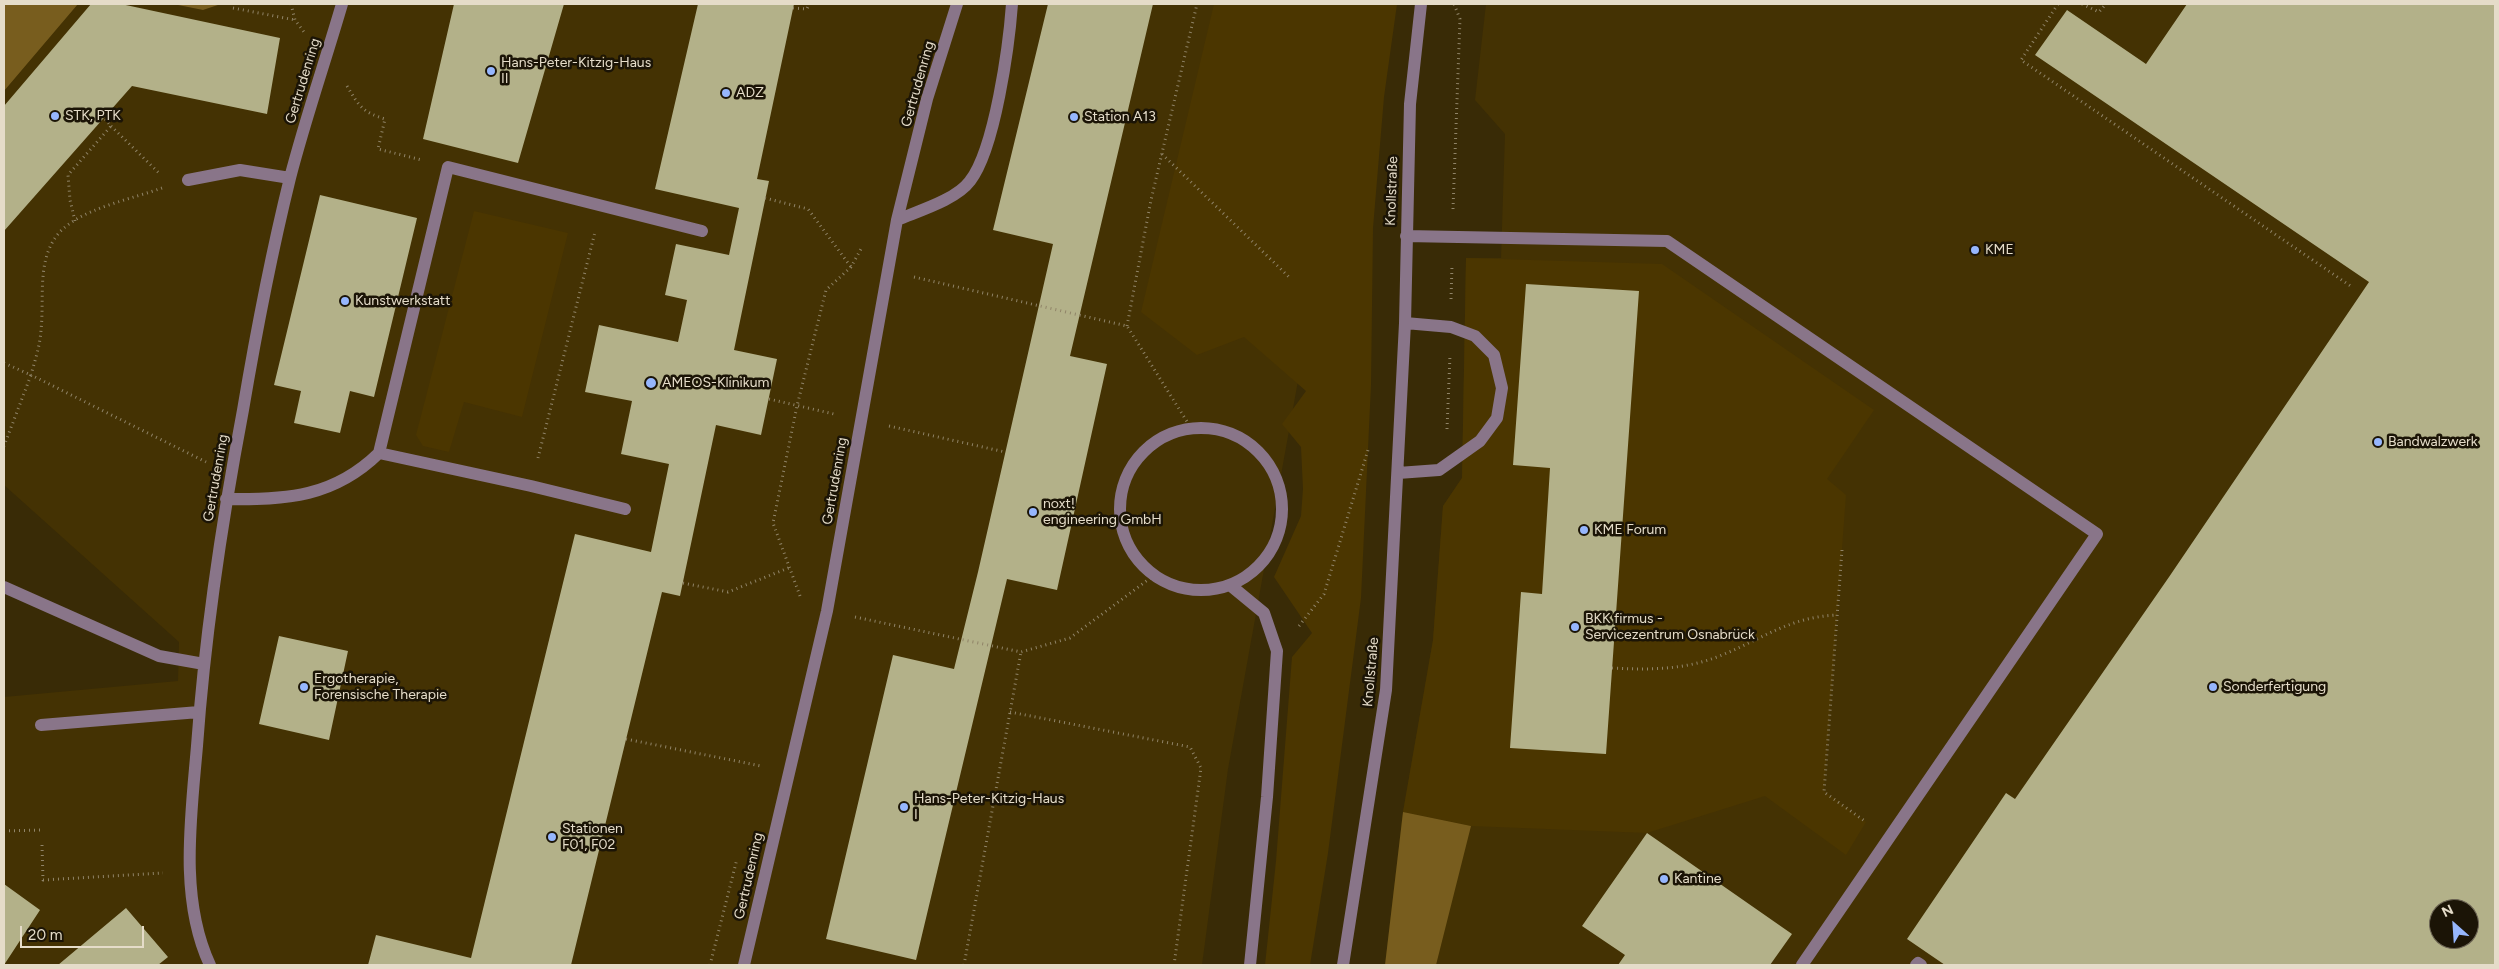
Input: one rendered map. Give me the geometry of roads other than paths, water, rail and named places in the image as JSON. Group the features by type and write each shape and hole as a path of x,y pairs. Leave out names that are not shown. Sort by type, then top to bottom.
{"street":[{"name":"Gertrudenring","path":"210,965 202,950 196,921 191,872 192,813 204,664 226,499 256,332 290,178 342,4"},
{"name":"Gertrudenring","path":"744,965 827,611 886,271 897,220 927,99 957,4"},
{"path":"897,220 947,198 970,181 986,149 1009,47 1012,4"},
{"name":"Knollstraße","path":"1344,965 1386,690 1405,323 1410,104 1421,4"},
{"path":"226,499 281,498 316,492 353,476 380,453 448,167 702,231"},
{"path":"188,180 220,172 240,170 290,178"},
{"path":"1406,236 1667,241 2097,534 1802,965"},
{"path":"1398,473 1438,470 1480,441 1498,418 1502,388 1494,355 1475,336 1451,327 1405,323"},
{"path":"1191,428 1218,430 1239,437 1259,452 1275,475 1282,501 1278,535 1261,564 1230,585 1214,590 1182,588 1153,576 1127,545 1119,517 1124,482 1141,454 1168,435 1191,428"},
{"path":"380,453 626,509"},
{"path":"1230,585 1264,613 1277,651 1267,796 1250,965"},
{"path":"4,587 159,656 204,664"},
{"path":"41,725 199,712"},
{"path":"1916,965 1918,963 1921,965"}],"place":[{"name":"Hans-Peter-Kitzig-Haus II","path":"491,71"},
{"name":"ADZ","path":"726,93"},
{"name":"STK, PTK","path":"55,116"},
{"name":"Station A13","path":"1074,117"},
{"name":"KME","path":"1975,250"},
{"name":"Kunstwerkstatt","path":"345,301"},
{"name":"AMEOS-Klinikum","path":"651,383"},
{"name":"Bandwalzwerk","path":"2378,442"},
{"name":"noxt! engineering GmbH","path":"1033,512"},
{"name":"KME Forum","path":"1584,530"},
{"name":"BKK firmus - Servicezentrum Osnabrück","path":"1575,627"},
{"name":"Ergotherapie, Forensische Therapie","path":"304,687"},
{"name":"Sonderfertigung","path":"2213,687"},
{"name":"Hans-Peter-Kitzig-Haus I","path":"904,807"},
{"name":"Stationen F01, F02","path":"552,837"},
{"name":"Kantine","path":"1664,879"}]}
